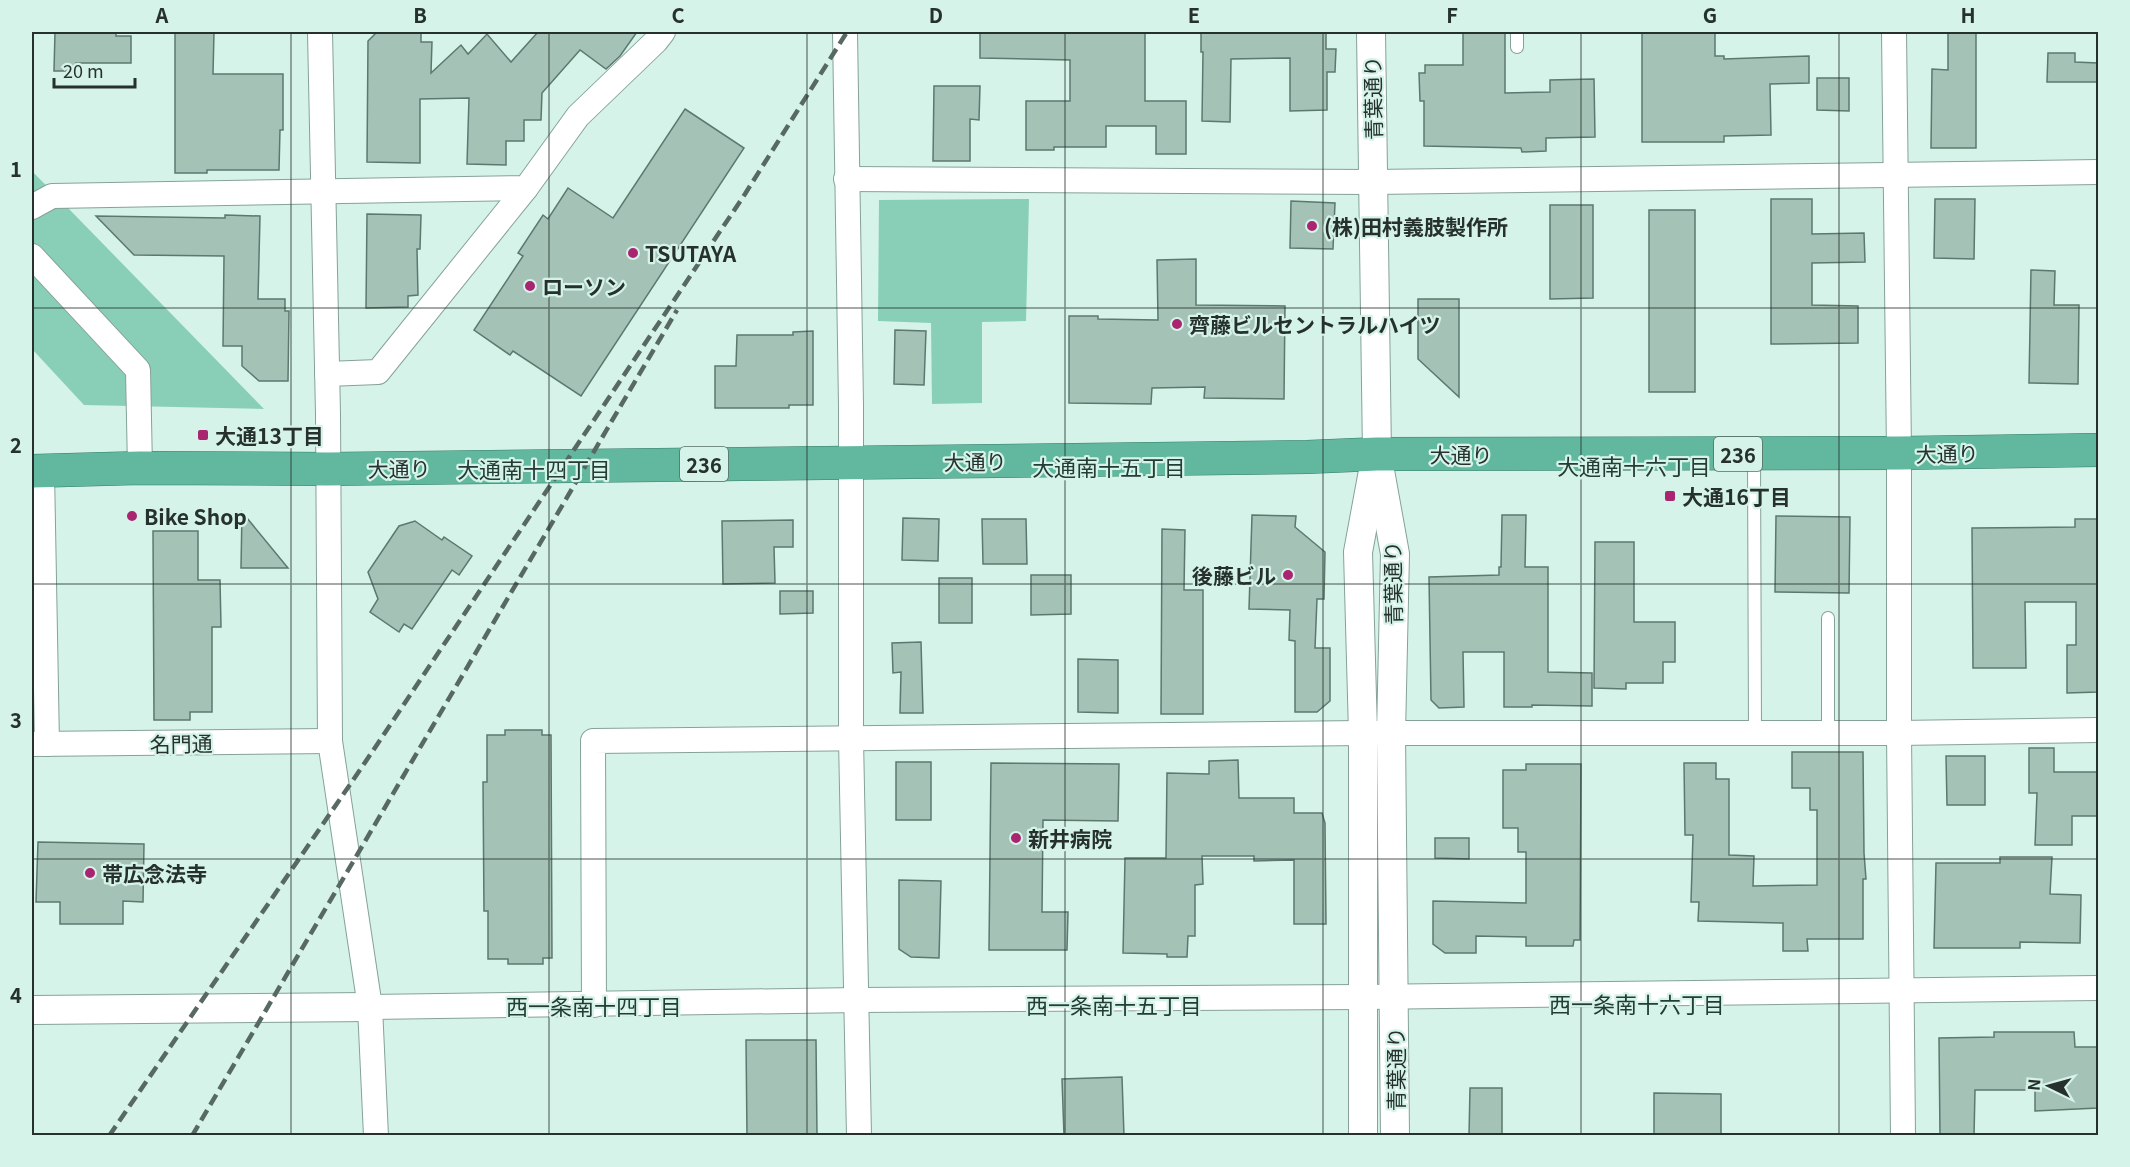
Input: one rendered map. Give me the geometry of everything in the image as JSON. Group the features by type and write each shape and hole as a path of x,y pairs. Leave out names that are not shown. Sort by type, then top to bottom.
{"highway":[{"name":"大通り","path":"37,471 140,468 851,463 1308,457 1377,454 1754,454 2098,450"}],"street":[{"path":"320,32 327,374 330,741 370,1007 376,1136"},
{"path":"327,374 378,372 526,188 578,116 663,32"},
{"path":"845,32 851,463 851,739 859,1136"},
{"name":"青葉通り","path":"1371,32 1377,454 1395,554 1390,734 1395,1136"},
{"path":"1894,32 1903,1136"},
{"path":"846,179 1373,182 2098,172"},
{"path":"32,207 52,195 526,188"},
{"path":"32,256 138,370 140,468"},
{"path":"1363,1136 1363,733 1358,552 1377,454"},
{"path":"37,471 39,744"},
{"path":"594,1005 593,741 1363,733 1828,734 2098,730"},
{"name":"名門通","path":"39,744 330,741"},
{"path":"32,1010 594,1005 858,1000 1902,992 2098,988"}],"lane":[{"path":"1517,32 1517,46"},
{"path":"1754,454 1755,734"},
{"path":"1828,618 1828,734"}],"green space":[{"path":"32,171 264,409 84,405 32,349"},
{"path":"1029,199 1026,321 982,322 982,403 932,404 931,323 878,321 879,200"}],"building":[{"path":"55,32 116,32 116,36 131,36 131,63 76,63 76,71 54,71"},
{"path":"175,32 214,32 213,74 283,74 283,130 280,130 279,170 207,170 207,173 175,173"},
{"path":"377,32 421,32 421,42 432,42 431,73 461,45 468,54 487,34 511,62 538,32 637,32 620,56 606,69 580,50 542,93 541,120 524,120 524,141 506,141 506,165 467,164 469,98 420,99 420,163 367,162 368,41"},
{"path":"980,32 1145,32 1145,101 1186,101 1186,154 1156,154 1156,126 1106,126 1106,147 1054,147 1054,150 1026,150 1026,101 1070,101 1070,60 980,58"},
{"path":"1201,32 1326,32 1326,49 1336,49 1335,72 1327,72 1327,110 1290,111 1290,58 1231,59 1230,122 1202,121"},
{"path":"1463,32 1505,32 1505,93 1550,92 1550,80 1594,79 1595,137 1546,138 1546,151 1522,152 1521,148 1424,146 1424,101 1420,101 1419,73 1425,73 1425,65 1463,65"},
{"path":"1642,32 1715,32 1715,56 1724,56 1724,59 1809,56 1809,83 1770,84 1771,135 1724,136 1724,142 1642,142"},
{"path":"1948,32 1976,32 1976,148 1931,148 1932,69 1948,70"},
{"path":"2048,53 2075,53 2075,62 2098,63 2098,82 2047,82"},
{"path":"1817,78 1849,78 1849,111 1817,110"},
{"path":"934,86 980,86 979,120 970,119 970,161 933,161"},
{"name":"TSUTAYA","path":"685,109 744,148 581,396 513,351 510,355 474,330 523,256 518,253 543,215 548,219 568,188 613,218"},
{"path":"1771,199 1812,199 1812,234 1864,233 1865,262 1812,263 1812,305 1858,306 1858,343 1771,344"},
{"path":"1935,199 1975,199 1974,259 1934,258"},
{"name":"(株)田村義肢製作所","path":"1291,201 1335,203 1333,249 1290,248"},
{"path":"1550,205 1593,205 1593,298 1550,299"},
{"path":"1649,210 1695,210 1695,392 1649,392"},
{"path":"367,214 421,215 420,249 417,249 418,295 408,296 408,307 366,308"},
{"path":"225,215 260,216 258,299 285,299 285,311 289,311 288,381 259,381 242,366 242,346 223,346 224,256 134,255 96,216 225,218"},
{"path":"1196,259 1196,305 1285,306 1284,399 1204,398 1205,387 1152,388 1151,404 1069,403 1069,316 1158,320 1157,260"},
{"path":"2031,270 2055,271 2054,305 2079,305 2078,384 2029,383"},
{"path":"1418,299 1459,299 1459,397 1418,359"},
{"path":"895,330 926,331 924,385 894,384"},
{"path":"813,331 813,405 789,405 789,408 715,408 715,366 736,366 737,335 793,335 793,332"},
{"path":"242,512 288,568 241,568"},
{"name":"後藤ビル","path":"1252,515 1296,516 1295,527 1325,552 1324,599 1317,599 1315,648 1330,648 1330,701 1317,712 1295,712 1295,641 1289,640 1290,610 1249,609"},
{"path":"1502,515 1526,515 1525,567 1548,567 1548,672 1592,673 1592,706 1504,707 1504,652 1463,652 1464,707 1439,708 1431,700 1429,577 1499,575"},
{"path":"1776,516 1850,517 1849,593 1775,592"},
{"path":"903,518 939,519 938,561 902,560"},
{"path":"982,519 1026,519 1027,564 983,564"},
{"path":"2075,519 2098,519 2098,692 2067,693 2067,645 2076,645 2076,602 2025,602 2026,668 1973,668 1972,528 2075,527"},
{"path":"793,520 793,547 774,547 775,583 723,584 722,521"},
{"path":"415,521 442,540 444,537 472,556 459,575 452,570 412,629 404,624 399,632 370,612 378,599 368,572 399,526"},
{"path":"1162,529 1185,530 1184,590 1203,590 1203,714 1161,714"},
{"path":"153,531 198,531 198,580 220,580 221,627 212,627 212,712 190,712 190,720 154,720"},
{"path":"1595,542 1634,542 1634,622 1675,622 1675,662 1663,662 1663,683 1626,683 1626,689 1594,688"},
{"path":"1031,575 1071,575 1071,614 1031,615"},
{"path":"939,578 972,578 972,623 939,623"},
{"path":"780,591 813,591 813,613 780,614"},
{"path":"921,642 923,713 900,713 901,672 893,673 892,643"},
{"path":"1078,659 1118,660 1118,713 1078,712"},
{"path":"505,730 542,730 542,735 551,735 552,958 543,958 543,964 508,964 508,959 488,959 488,911 484,911 483,782 487,782 487,735 505,735"},
{"path":"2029,748 2054,748 2054,772 2098,772 2098,816 2072,816 2072,845 2035,845 2037,793 2029,793"},
{"path":"1792,752 1863,752 1866,879 1863,879 1863,939 1807,939 1808,951 1783,951 1783,923 1698,921 1699,902 1691,902 1693,835 1685,835 1684,763 1716,763 1716,779 1729,779 1729,855 1754,856 1753,886 1817,885 1817,810 1810,810 1810,788 1792,788"},
{"path":"1946,756 1985,756 1985,805 1947,805"},
{"path":"1238,760 1239,798 1294,798 1294,813 1322,813 1325,823 1326,924 1294,924 1294,860 1254,861 1254,856 1202,856 1203,884 1195,885 1195,936 1188,936 1187,957 1123,953 1125,858 1166,858 1167,773 1209,774 1209,761"},
{"path":"896,762 931,762 931,820 896,820"},
{"name":"新井病院","path":"991,763 1119,764 1118,821 1043,820 1042,912 1068,912 1067,950 989,950"},
{"path":"1526,764 1581,764 1580,940 1574,940 1573,946 1526,946 1526,937 1476,936 1476,953 1445,953 1433,944 1433,901 1526,903 1526,852 1518,852 1518,828 1503,828 1503,770 1526,770"},
{"path":"1435,838 1469,838 1469,859 1435,858"},
{"name":"帯広念法寺","path":"38,842 144,844 143,902 123,901 123,924 60,924 60,902 36,902"},
{"path":"2000,857 2052,857 2050,894 2081,895 2080,943 2020,942 2020,948 1934,948 1936,863 2000,863"},
{"path":"899,880 941,881 939,958 911,957 899,949"},
{"path":"1994,1032 2074,1032 2075,1047 2098,1047 2098,1108 2035,1111 2035,1090 1975,1090 1974,1136 1940,1136 1939,1038 1994,1037"},
{"path":"746,1040 816,1040 817,1136 747,1136"},
{"path":"1122,1077 1124,1136 1064,1136 1062,1079"},
{"path":"1470,1088 1502,1088 1502,1136 1469,1136"},
{"path":"1654,1093 1721,1094 1721,1136 1654,1136"}],"railway":[{"path":"109,1136 362,767 745,194 847,32"},
{"path":"192,1136 677,310"}],"place":[{"name":"(株)田村義肢製作所","path":"1312,226"},
{"name":"TSUTAYA","path":"633,253"},
{"name":"ローソン","path":"530,286"},
{"name":"齊藤ビルセントラルハイツ","path":"1177,324"},
{"name":"大通13丁目","path":"203,435"},
{"name":"大通16丁目","path":"1670,496"},
{"name":"Bike Shop","path":"132,516"},
{"name":"後藤ビル","path":"1288,575"},
{"name":"新井病院","path":"1016,838"},
{"name":"帯広念法寺","path":"90,873"}],"district":[{"name":"大通南十六丁目","path":"1634,465"},
{"name":"大通南十五丁目","path":"1109,466"},
{"name":"大通南十四丁目","path":"534,468"},
{"name":"西一条南十六丁目","path":"1637,1003"},
{"name":"西一条南十五丁目","path":"1114,1004"},
{"name":"西一条南十四丁目","path":"594,1005"}]}
